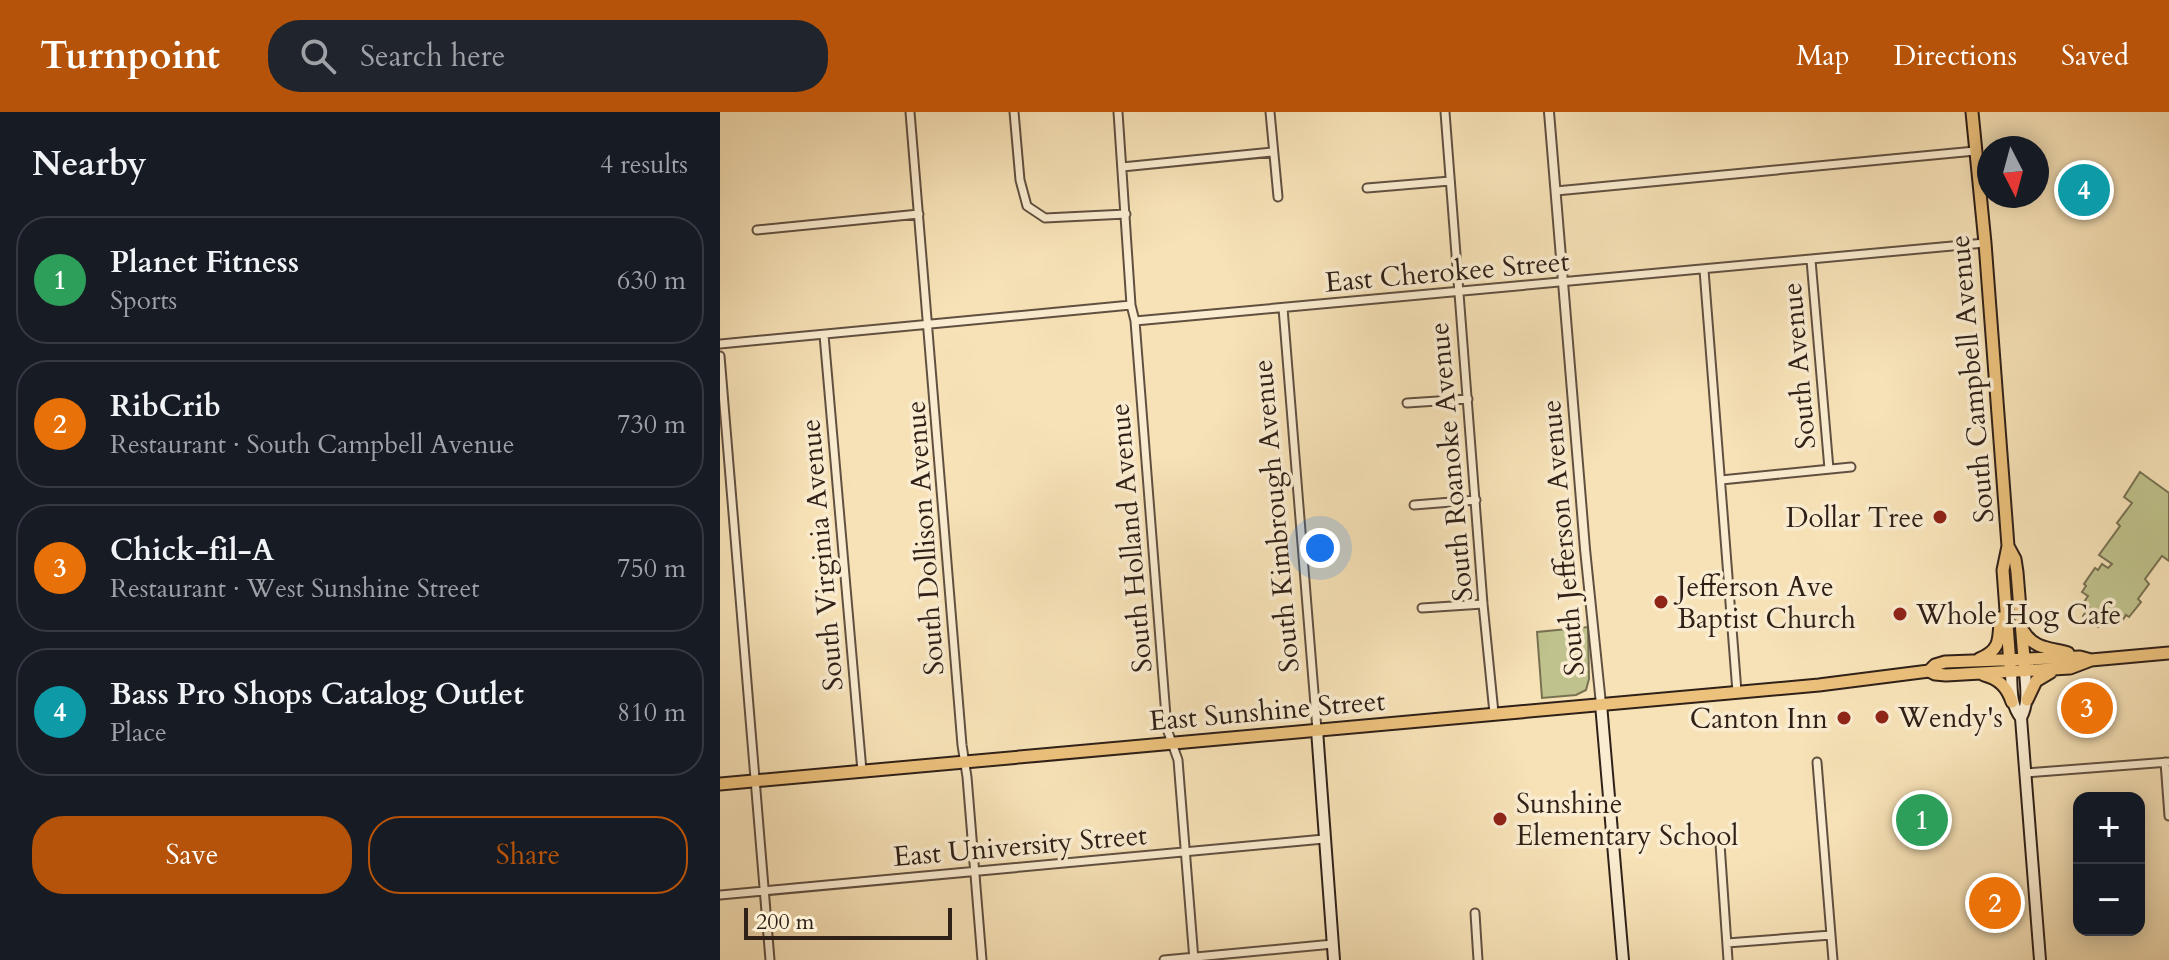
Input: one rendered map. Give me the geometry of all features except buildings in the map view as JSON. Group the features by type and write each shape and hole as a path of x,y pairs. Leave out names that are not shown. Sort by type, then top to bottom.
{"main road":[{"name":"South Campbell Avenue","path":"1972,112 2008,546 2003,570 2012,702 2021,718 2040,960"},
{"name":"South Campbell Avenue","path":"2008,546 2015,559 2025,665 2027,700 2021,718"},
{"path":"1974,661 1987,656 1996,647 2005,602"},
{"path":"2021,622 2026,636 2034,644 2085,658"},
{"path":"2010,665 1975,674 1946,675 1929,671 1945,662 2025,665 2169,653"},
{"path":"2027,700 2036,681 2043,675 2079,666 2085,658"},
{"path":"2025,665 2059,669"},
{"name":"East Sunshine Street","path":"720,784 1819,685 1929,671"},
{"path":"1975,674 2001,684 2007,689 2012,702"},
{"name":"South Jefferson Avenue","path":"1601,704 1623,960"},
{"name":"South Kimbrough Avenue","path":"1317,730 1334,960"}],"street":[{"name":"South Dollison Avenue","path":"910,112 982,960"},
{"path":"1014,112 1020,180 1027,206 1045,218 1126,214"},
{"name":"South Holland Avenue","path":"1118,112 1167,729 1178,760 1194,958"},
{"path":"1270,112 1278,197"},
{"name":"South Roanoke Avenue","path":"1445,112 1494,713"},
{"name":"South Jefferson Avenue","path":"1549,112 1601,704"},
{"path":"1556,191 1975,151"},
{"path":"1122,167 1273,152"},
{"path":"1367,188 1450,181"},
{"path":"757,230 919,214"},
{"name":"East Cherokee Street","path":"1135,321 1985,243"},
{"name":"South Avenue","path":"1811,260 1829,469"},
{"path":"1704,270 1737,692"},
{"path":"720,344 1131,305"},
{"name":"South Kimbrough Avenue","path":"1283,308 1317,730"},
{"name":"South Virginia Avenue","path":"824,335 862,771"},
{"path":"720,356 770,960"},
{"path":"1407,403 1468,399"},
{"path":"1721,480 1851,467"},
{"path":"1414,505 1476,500"},
{"path":"1422,608 1483,604"},
{"path":"1817,762 1833,960"},
{"path":"2026,773 2167,762 2169,816"},
{"name":"East University Street","path":"720,895 1324,839"},
{"path":"1720,844 1728,960"},
{"path":"1475,913 1478,960"},
{"path":"1727,943 1831,935"},
{"path":"1164,960 1333,944"}],"green space":[{"path":"2140,472 2169,493 2169,561 2162,556 2145,579 2149,584 2138,599 2141,602 2129,617 2126,615 2122,621 2116,617 2111,622 2105,619 2098,627 2083,616 2089,607 2084,602 2088,596 2082,592 2086,586 2084,584 2095,568 2098,570 2102,564 2108,568 2112,564 2099,555 2132,503 2124,497"},
{"path":"1588,627 1589,679 1586,690 1576,695 1542,698 1537,632"}],"place":[{"name":"Bass Pro Shops Catalog Outlet","path":"2084,190"},
{"name":"Dollar Tree","path":"1940,517"},
{"name":"Jefferson Ave Baptist Church","path":"1661,602"},
{"name":"Whole Hog Cafe","path":"1900,614"},
{"name":"Chick-fil-A","path":"2087,708"},
{"name":"Wendy's","path":"1882,717"},
{"name":"Canton Inn","path":"1844,718"},
{"name":"Sunshine Elementary School","path":"1500,819"},
{"name":"Planet Fitness","path":"1922,820"},
{"name":"RibCrib","path":"1995,903"}]}
